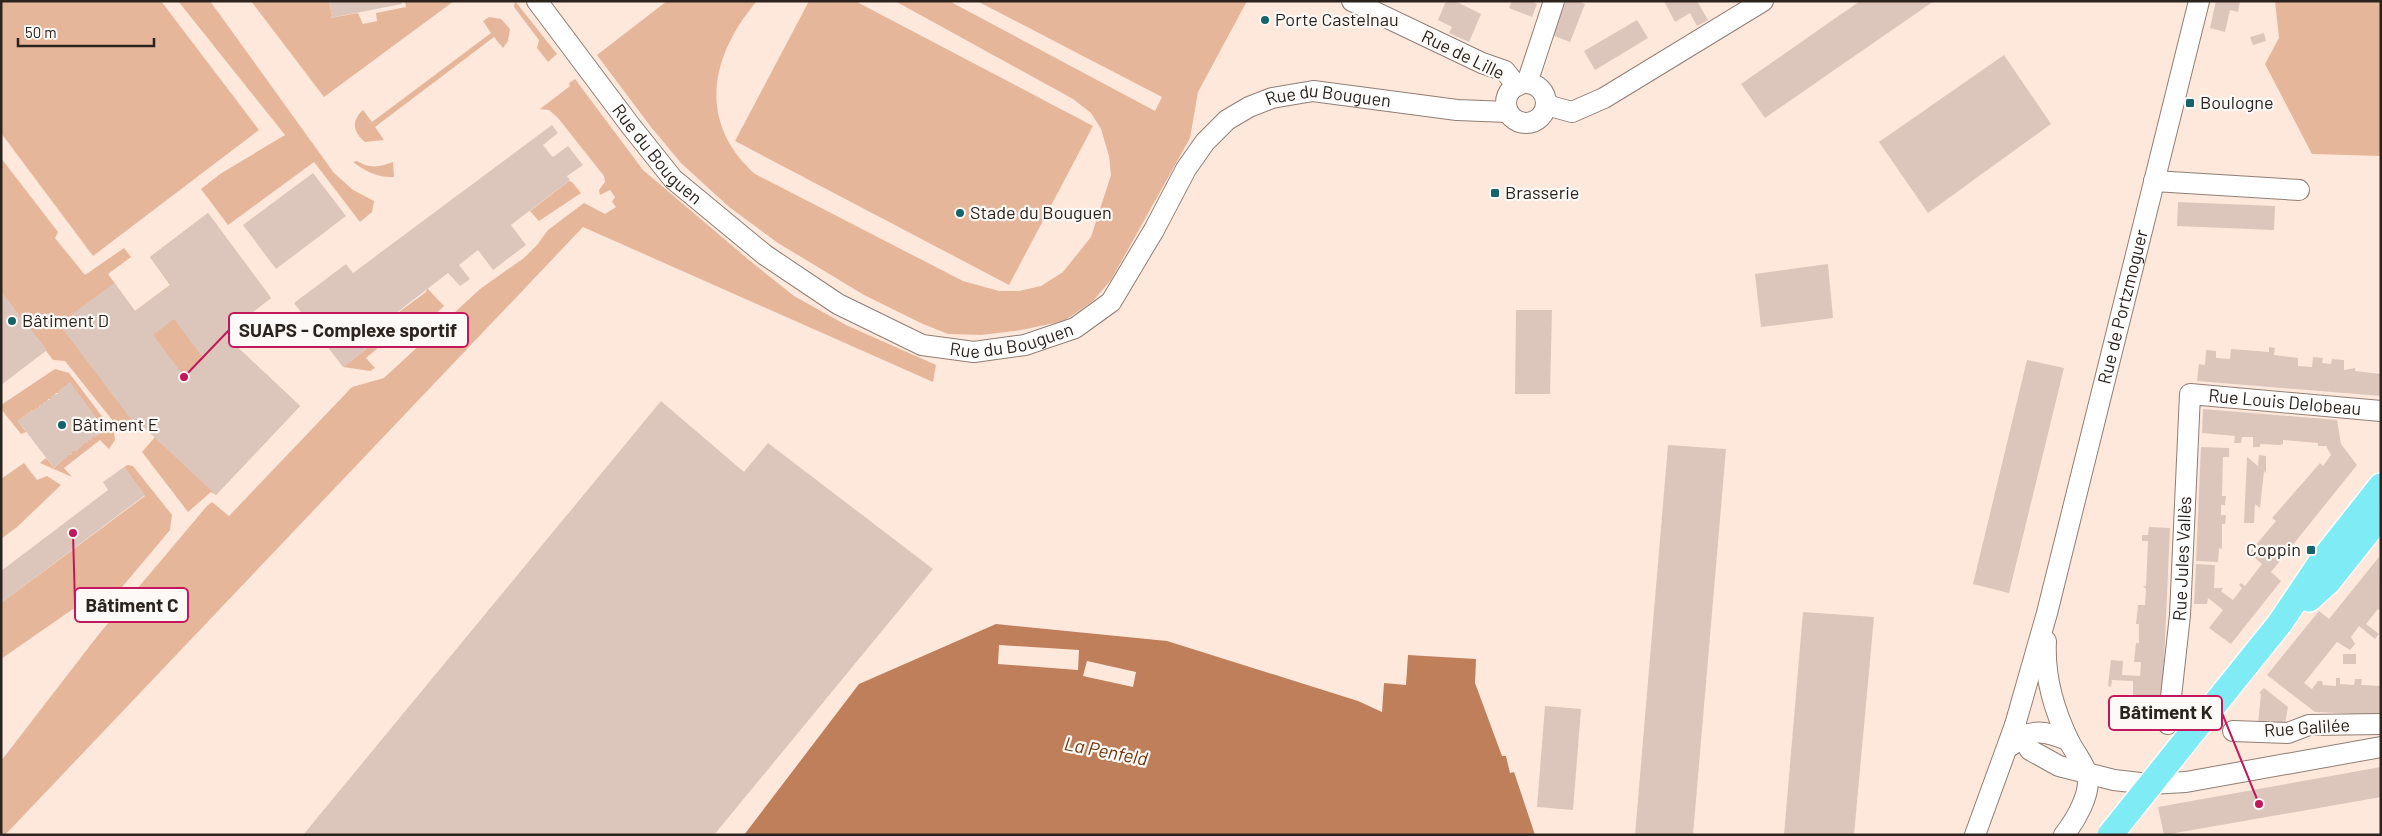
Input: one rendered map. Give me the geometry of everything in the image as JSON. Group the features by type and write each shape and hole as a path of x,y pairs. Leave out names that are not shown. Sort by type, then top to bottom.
{"main road":[{"path":"2110,835 2280,623 2321,562 2381,486"},
{"path":"2328,582 2381,516"},
{"path":"2280,623 2328,582 2360,562 2381,540"}],"street":[{"name":"Rue du Bouguen","path":"537,1 630,126 674,179 765,255 838,304 922,345 974,352 1025,346 1075,328 1111,302 1154,230 1186,169 1205,142 1227,120 1249,107 1272,98 1312,91 1457,110 1508,112"},
{"name":"Rue de Lille","path":"1352,1 1482,63 1505,71 1522,84"},
{"path":"1522,84 1535,85 1543,92 1546,105 1540,118 1531,123 1518,121 1508,112 1506,102 1508,94 1522,84 1554,1"},
{"path":"1546,105 1572,112 1604,98 1763,1"},
{"name":"Rue de Portzmoguer","path":"1975,835 2014,737 2047,613 2199,1"},
{"path":"2154,181 2299,190"},
{"name":"Rue Louis Delobeau","path":"2190,394 2381,411"},
{"name":"Rue Jules Vallès","path":"2168,724 2180,614 2190,394"},
{"name":"Rue de Portzmoguer","path":"2047,613 2046,672 2052,699 2069,741 2087,774"},
{"name":"Rue Galilée","path":"2233,731 2288,733 2309,725 2381,724"},
{"path":"2014,737 2039,731 2069,741"},
{"path":"2014,737 2046,760 2087,774 2129,782 2186,782 2381,747"},
{"path":"2068,830 2088,786 2087,774"},
{"path":"2068,830 2104,789 2129,782"}],"shaded area":[{"path":"1,1 161,1 259,130 93,256 1,133"},
{"path":"178,1 210,1 334,173 353,190 374,201 372,212 360,222 314,162 228,225 201,189 220,174 285,135"},
{"path":"251,1 329,1 332,16 330,18 358,13 363,24 377,21 376,13 406,7 405,1 454,1 324,97"},
{"path":"515,1 557,54 548,62 537,48 539,40 514,7"},
{"path":"667,1 757,1 741,22 729,44 720,66 717,89 718,111 724,133 737,154 755,174 963,281 999,291 1019,291 1041,286 1063,272 1091,237 1111,175 1109,156 1101,129 1091,113 1073,99 895,1 949,1 1155,111 1162,97 977,1 1247,1 1198,92 1190,138 1111,280 1093,301 1064,321 1021,330 981,335 948,334 864,295 778,243 728,206 681,163 651,127 597,55"},
{"name":"Stade du Bouguen","path":"809,1 855,1 1093,126 1009,285 735,141"},
{"path":"2275,1 2381,1 2381,156 2312,154 2265,64 2279,38"},
{"path":"489,17 501,19 510,29 508,41 503,48 494,37 375,127 384,140 365,142 361,138 356,130 355,122 363,110 372,122 491,33 483,21"},
{"path":"575,79 643,170 749,260 794,296 846,325 936,365 933,382 583,227 5,835 1,835 1,761 99,634 207,506 212,502 229,516 352,387 384,378 480,289 524,258 548,230 584,203 605,214 616,207 612,202 615,197 610,190 600,195 599,190 605,182 604,176 558,118 549,110 540,109 570,86 569,83"},
{"path":"1,158 58,232 55,238 85,275 124,248 131,257 108,274 135,311 170,285 150,257 208,213 271,298 237,324 242,332 234,337 236,342 234,344 300,406 216,495 211,492 188,512 142,452 155,437 136,420 125,429 117,426 65,361 53,360 1,292"},
{"path":"357,161 375,166 393,162 394,177 372,173 353,162"},
{"path":"569,181 581,193 539,221 530,211"},
{"path":"427,288 444,306 403,345 392,336 366,358 375,368 370,371 343,367 375,342 369,334 426,292"},
{"path":"55,369 69,373 114,432 115,440 109,449 100,440 64,468 72,477 40,463 46,458 54,468 69,454 72,455 72,451 76,451 84,443 88,443 88,439 91,440 92,437 105,430 70,383 51,399 48,399 47,402 44,402 43,405 40,405 39,408 36,408 35,411 32,410 18,421 26,432 21,434 1,409 1,405"},
{"path":"24,463 37,480 47,476 61,485 17,527 1,539 1,479"},
{"path":"128,465 133,466 172,515 170,530 96,618 90,618 73,609 1,659 1,603 145,496 124,467"}],"water":[{"name":"La Penfeld","path":"996,624 1167,641 1358,701 1382,712 1384,683 1406,685 1408,655 1476,659 1475,683 1502,756 1506,756 1510,773 1514,772 1535,835 744,835 859,684"}],"pier":[{"path":"999,645 1079,650 1078,670 998,664"},
{"path":"1087,661 1136,672 1133,687 1083,676"}],"building":[{"path":"329,1 401,1 402,4 330,18 332,16"},
{"path":"1446,1 1455,1 1481,14 1469,42 1449,33 1452,27 1438,20"},
{"path":"1512,1 1531,1 1537,4 1532,17 1509,8"},
{"path":"1566,1 1577,1 1585,4 1570,42 1552,35"},
{"path":"1664,1 1697,1 1708,20 1697,26 1690,13 1675,22"},
{"path":"1860,1 1934,1 1765,118 1741,84"},
{"path":"2216,1 2240,1 2238,12 2230,10 2225,32 2210,28"},
{"path":"1637,20 1648,38 1595,70 1584,51"},
{"path":"2264,33 2266,41 2253,45 2250,37"},
{"path":"2004,55 2051,124 1928,213 1879,142"},
{"path":"552,125 558,133 543,145 553,157 568,146 583,165 567,176 570,180 511,225 526,245 493,270 478,250 459,265 470,279 460,286 448,273 369,334 375,342 343,367 294,303 346,264 353,273"},
{"path":"313,173 346,216 276,269 243,225"},
{"path":"2178,202 2275,206 2274,230 2177,226"},
{"path":"208,213 271,298 237,324 242,332 233,337 236,342 234,344 300,406 216,495 136,420 133,422 59,324 114,283 135,311 171,285 150,257","holes":["174,319 204,359 183,375 153,335"]},
{"path":"1828,264 1833,318 1761,327 1755,274"},
{"name":"Bâtiment D","path":"1,292 47,350 1,385"},
{"path":"1516,310 1552,310 1550,394 1515,394"},
{"path":"2269,347 2275,348 2274,355 2298,358 2298,366 2312,367 2313,357 2323,358 2322,363 2331,364 2332,359 2344,360 2344,370 2355,368 2355,371 2381,374 2381,396 2197,381 2199,364 2205,365 2206,350 2216,351 2216,358 2230,359 2231,349 2269,352"},
{"path":"2027,360 2064,368 2009,593 1973,584"},
{"name":"Bâtiment E","path":"70,382 105,430 92,437 91,440 88,439 88,443 84,443 76,451 72,451 72,455 69,454 54,468 18,421 32,410 35,411 36,408 39,408 40,404 43,405 44,402 51,399 51,396 59,393"},
{"path":"661,401 744,472 768,443 933,569 714,835 303,835"},
{"path":"2203,409 2337,420 2341,444 2357,465 2271,572 2281,581 2231,644 2209,628 2223,610 2208,598 2207,604 2194,604 2196,564 2215,565 2214,588 2223,588 2221,591 2233,600 2242,588 2239,585 2241,583 2245,586 2262,564 2249,553 2276,521 2272,518 2320,463 2323,466 2331,455 2326,446 2318,446 2318,443 2283,440 2283,444 2280,445 2260,444 2260,447 2253,447 2253,437 2242,437 2241,443 2234,443 2235,436 2202,433"},
{"path":"1668,445 1726,449 1693,835 1635,835"},
{"path":"2201,447 2229,448 2229,457 2223,457 2222,496 2226,496 2225,505 2221,505 2221,515 2226,515 2225,524 2222,524 2222,549 2219,548 2218,562 2196,561"},
{"path":"2259,455 2266,456 2266,473 2264,471 2260,508 2255,504 2254,523 2244,523 2247,457 2258,466"},
{"path":"124,467 145,495 1,603 1,571 108,490 103,482"},
{"path":"2149,527 2170,528 2161,729 2145,728 2145,720 2140,720 2140,709 2133,709 2133,681 2112,680 2111,687 2108,686 2111,660 2123,661 2122,675 2140,676 2141,662 2134,662 2136,643 2139,643 2139,624 2136,624 2138,605 2145,605 2146,589 2143,586 2146,586 2148,541 2142,541 2142,535 2148,535"},
{"path":"2379,557 2381,611 2378,609 2366,624 2379,634 2375,639 2359,626 2351,637 2355,644 2350,650 2337,642 2304,683 2312,689 2318,681 2322,681 2323,685 2336,686 2336,678 2340,678 2340,684 2354,685 2355,679 2362,679 2361,685 2381,686 2381,715 2315,712 2267,675 2319,611 2329,619"},
{"path":"1803,612 1874,617 1854,835 1784,835"},
{"path":"2343,654 2356,654 2356,664 2343,664"},
{"path":"2264,688 2288,707 2285,724 2258,724 2261,694 2259,693"},
{"path":"1545,706 1581,709 1573,810 1537,807"},
{"path":"2381,767 2381,797 2164,835 2158,807"}],"place":[{"name":"Porte Castelnau","path":"1265,20"},
{"name":"Boulogne","path":"2190,103"},
{"name":"Brasserie","path":"1495,193"},
{"name":"Stade du Bouguen","path":"960,213"},
{"name":"Bâtiment D","path":"12,321"},
{"name":"SUAPS - Complexe sportif","path":"184,377"},
{"name":"Bâtiment E","path":"62,425"},
{"name":"Bâtiment C","path":"73,533"},
{"name":"Coppin","path":"2311,550"},
{"name":"Bâtiment K","path":"2259,804"}]}
